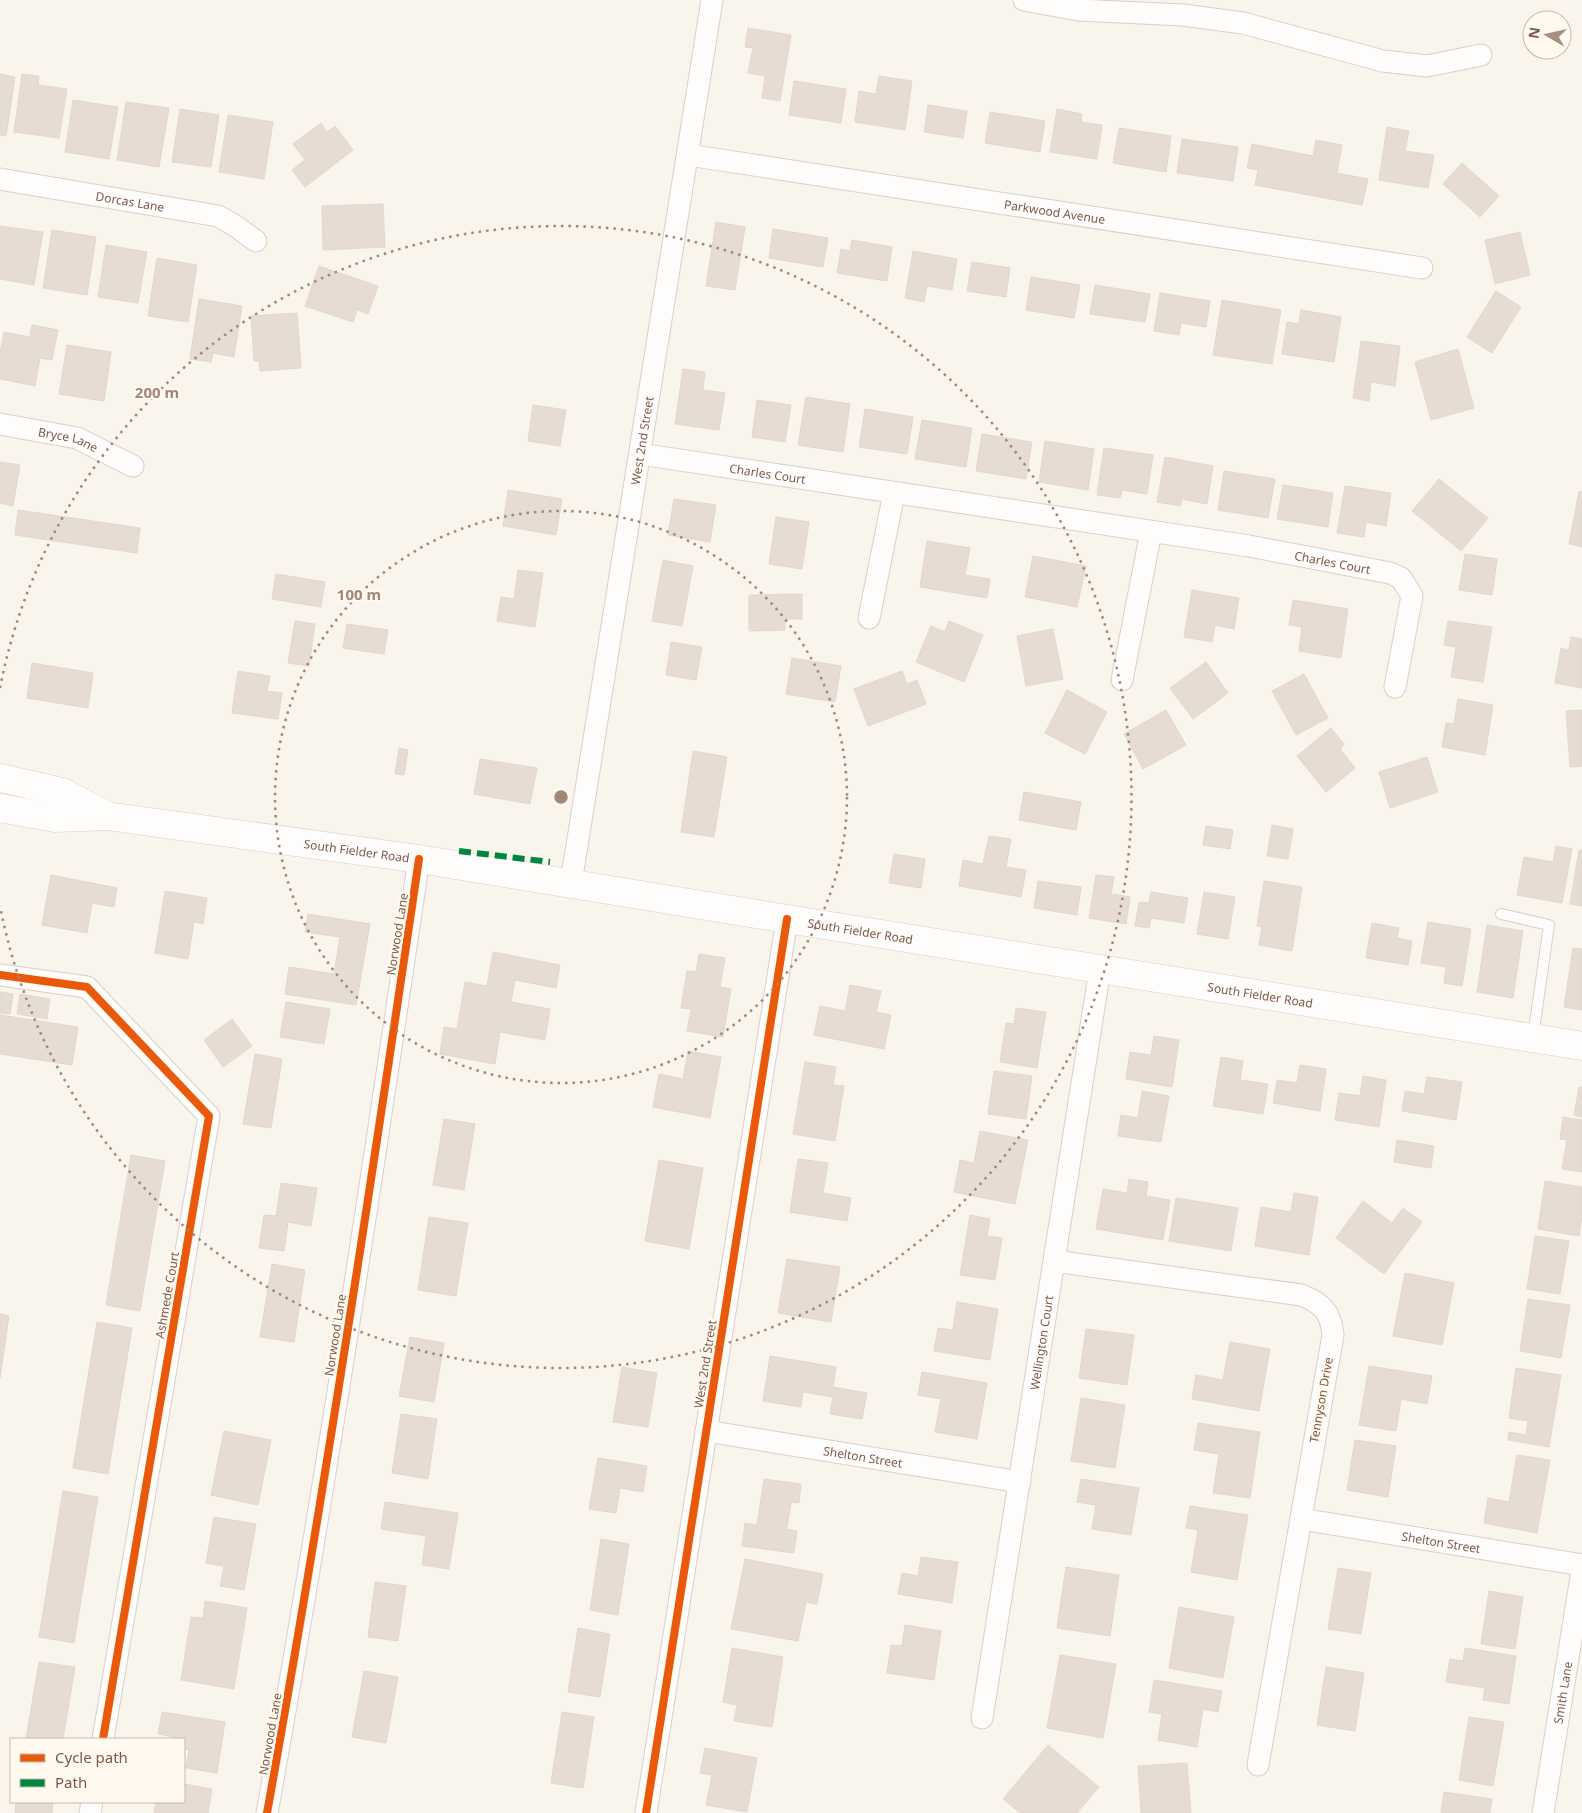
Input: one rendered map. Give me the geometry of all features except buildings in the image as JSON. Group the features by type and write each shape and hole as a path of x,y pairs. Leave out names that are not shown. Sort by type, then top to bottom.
{"main road":[{"name":"South Fielder Road","path":"0,778 62,792 107,816"},
{"name":"South Fielder Road","path":"0,808 55,818 107,816 420,859 787,920 1100,968 1582,1046"}],"street":[{"name":"West 2nd Street","path":"571,883 712,0"},
{"path":"1024,0 1078,10 1183,15 1243,23 1383,61 1427,66 1481,55"},
{"name":"Parkwood Avenue","path":"688,155 1422,268"},
{"name":"Dorcas Lane","path":"0,179 218,216 256,241"},
{"name":"Bryce Lane","path":"0,424 77,438 133,466"},
{"name":"Charles Court","path":"640,454 1249,546 1390,572 1401,578 1412,596 1395,687"},
{"path":"869,618 894,493"},
{"path":"1122,680 1151,532"},
{"name":"Norwood Lane","path":"267,1813 292,1676 352,1302 420,859"},
{"name":"West 2nd Street","path":"646,1813 787,920"},
{"name":"Wellington Court","path":"982,1718 1100,968"},
{"name":"Ashmede Court","path":"0,975 87,988 209,1116 103,1738"},
{"name":"Tennyson Drive","path":"1054,1261 1301,1295 1316,1301 1332,1322 1333,1336 1258,1765"},
{"name":"Shelton Street","path":"706,1431 1020,1482"},
{"name":"Shelton Street","path":"1301,1519 1582,1566"},
{"name":"Smith Lane","path":"1543,1813 1582,1571"}],"lane":[{"path":"1501,914 1549,925 1533,1038"}],"marked path":[{"path":"459,851 550,862"}],"cycle path":[{"path":"267,1813 328,1456 419,859"},
{"path":"646,1813 787,919"},
{"path":"0,975 87,987 209,1116 103,1738"}]}
